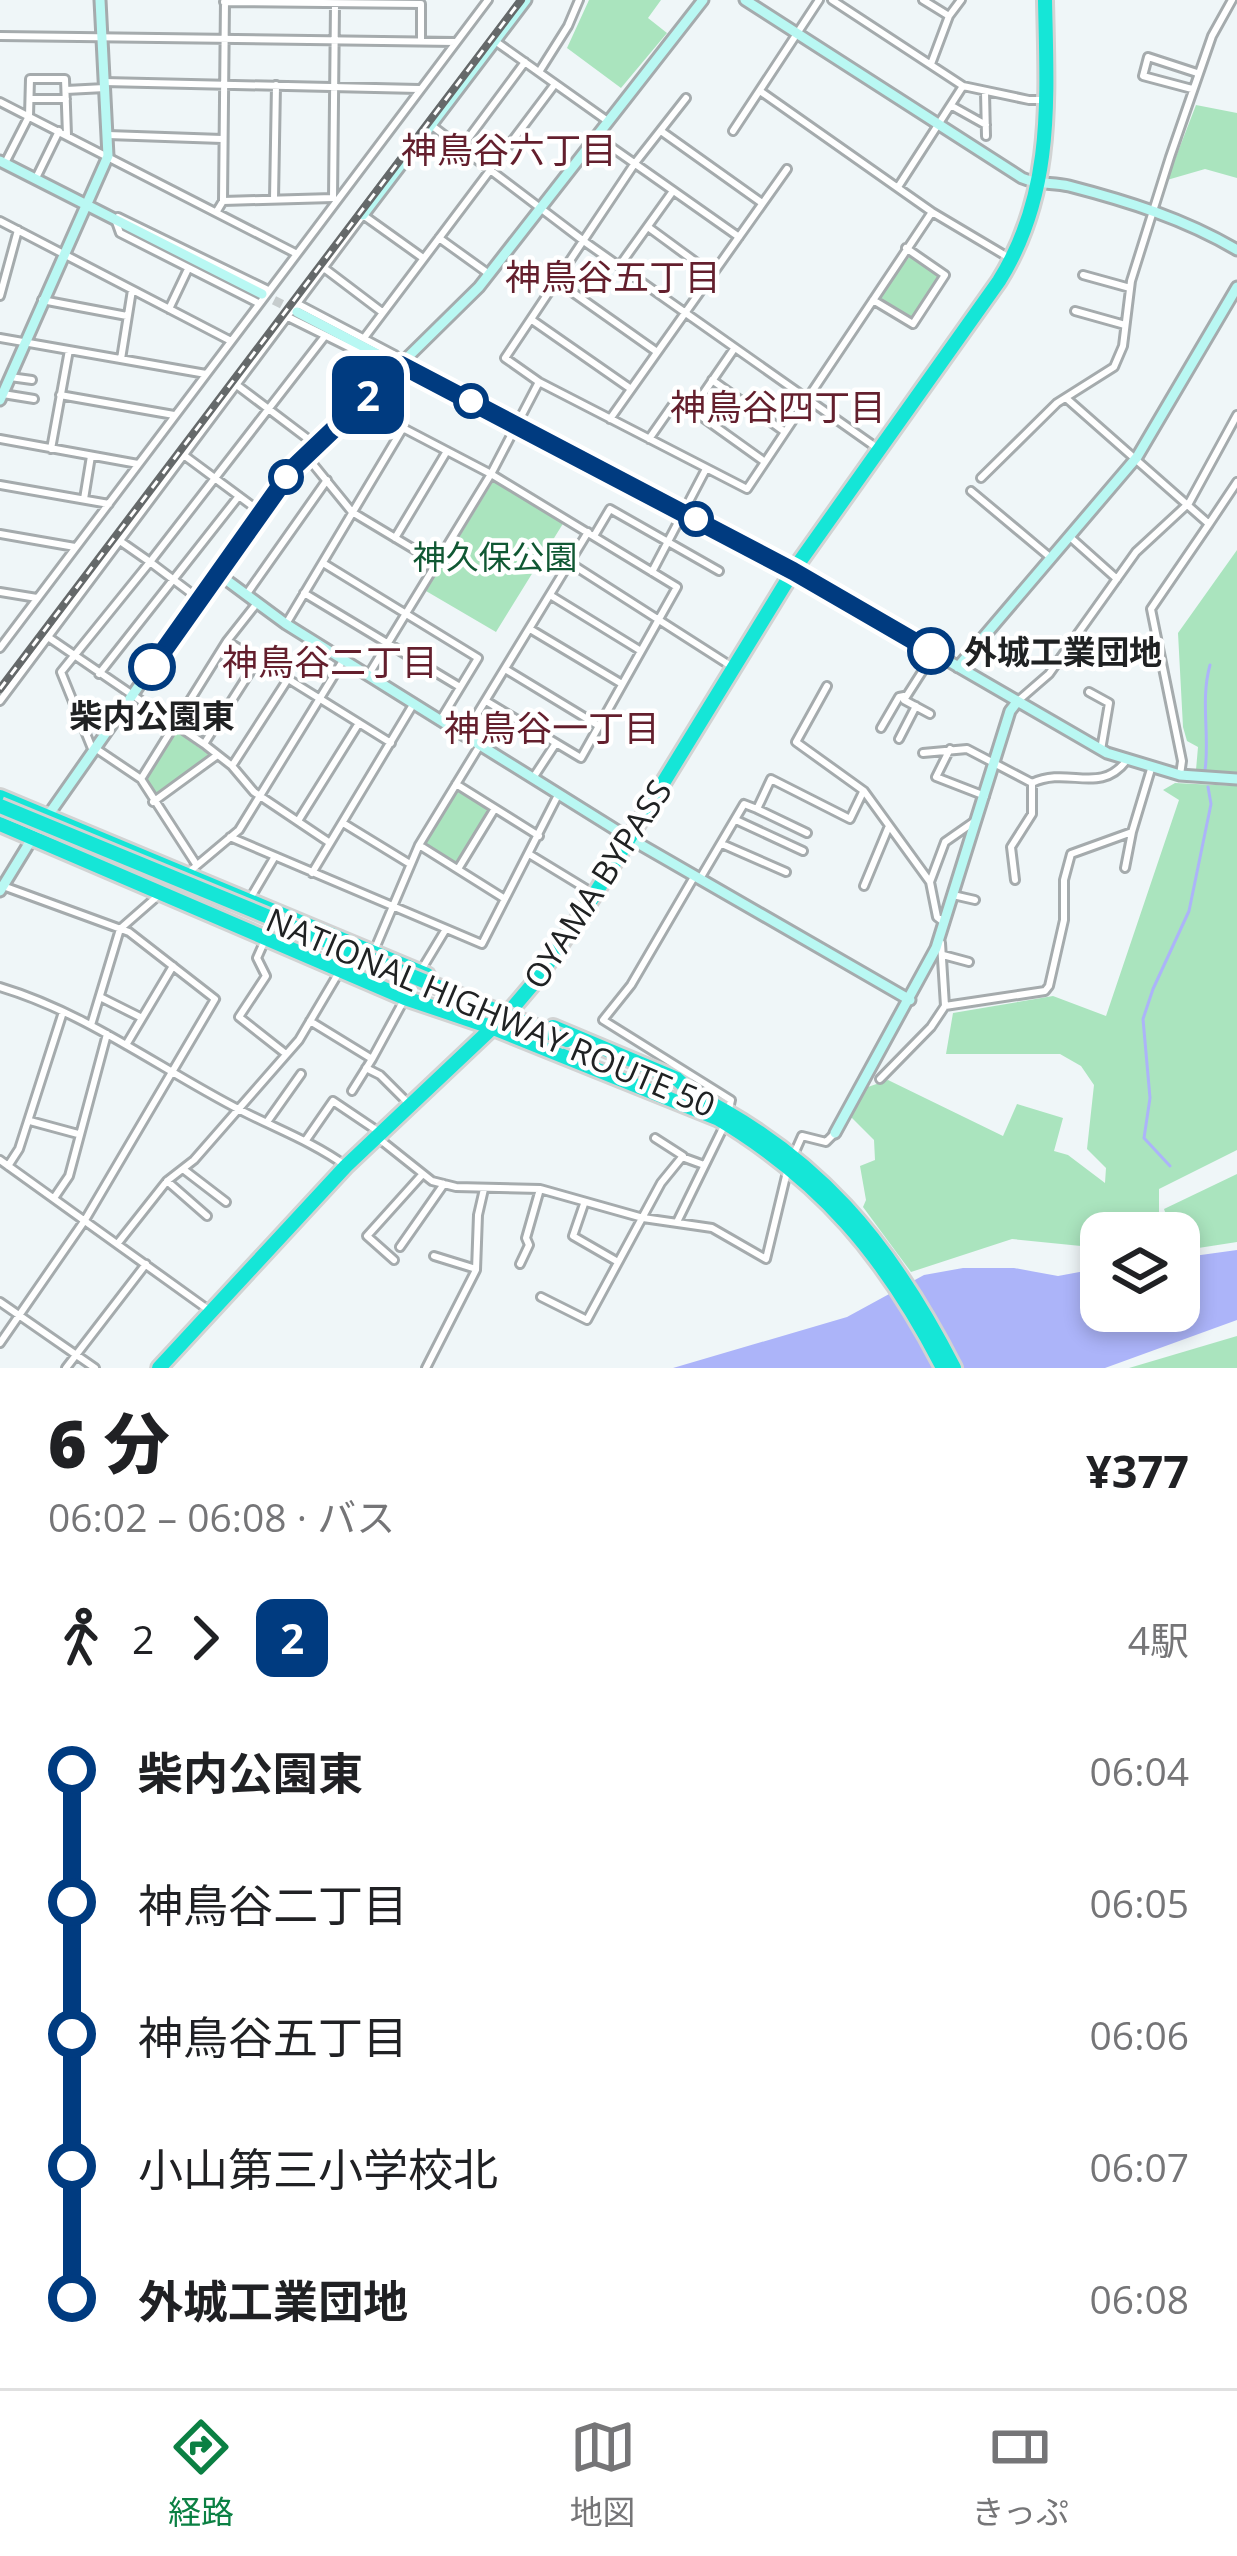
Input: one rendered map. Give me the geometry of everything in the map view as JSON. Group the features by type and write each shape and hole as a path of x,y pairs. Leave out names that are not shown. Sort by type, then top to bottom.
{"highway":[{"name":"OYAMA BYPASS","path":"159,1368 346,1166 510,1011 559,950 793,571 1012,260 1040,183 1047,100 1045,0"},
{"path":"0,793 41,814 192,869 250,900 677,1079 693,1094"},
{"name":"NATIONAL HIGHWAY ROUTE 50","path":"0,806 566,1045 724,1118"},
{"path":"0,823 405,998 724,1118"},
{"name":"NATIONAL HIGHWAY ROUTE 50","path":"0,823 693,1094 791,1161 862,1231 915,1296 954,1368"},
{"name":"NATIONAL HIGHWAY ROUTE 50","path":"862,1231 943,1368"}],"street":[{"path":"4,388 108,156 100,0"},
{"path":"2,644 488,0"},
{"path":"0,701 526,0"},
{"path":"539,72 579,0"},
{"path":"0,1343 85,1220 215,999 120,929 1,888 27,835 94,750 260,512 306,455 489,274 703,0"},
{"path":"745,0 1022,178 1061,184 1154,211 1237,250"},
{"path":"733,131 819,0"},
{"path":"832,0 963,86 1047,100"},
{"path":"923,0 949,16"},
{"path":"931,64 949,16 961,0"},
{"path":"982,478 1066,398 1114,367 1130,288 1192,88 1212,36 1234,0"},
{"path":"217,212 223,201 224,1 421,4 421,41"},
{"path":"334,2 336,198"},
{"path":"0,36 456,42"},
{"path":"495,40 609,122"},
{"path":"1192,88 1143,76 1148,57 1198,73"},
{"path":"462,147 525,62"},
{"path":"36,178 63,133 65,79 30,79 29,116 2,162 263,296"},
{"path":"364,338 555,84"},
{"path":"274,199 276,85"},
{"path":"31,99 104,86 420,89"},
{"path":"898,188 963,86"},
{"path":"760,91 932,212 1012,260"},
{"path":"985,91 986,136"},
{"path":"686,98 635,163 505,358 539,382 747,489 932,212"},
{"path":"0,102 297,254"},
{"path":"951,106 986,124"},
{"path":"430,125 585,242 880,450"},
{"path":"661,130 762,203"},
{"path":"108,136 222,139"},
{"path":"597,137 739,237"},
{"path":"610,419 787,170"},
{"path":"620,265 673,191"},
{"path":"223,201 336,198"},
{"path":"363,215 424,257"},
{"path":"115,220 120,233 188,268 263,296"},
{"path":"0,221 231,341"},
{"path":"648,227 712,274"},
{"path":"0,296 18,230"},
{"path":"439,238 489,274"},
{"path":"872,300 913,324 945,275 906,248"},
{"path":"169,309 188,268"},
{"path":"324,268 382,312"},
{"path":"1083,274 1130,288"},
{"path":"558,282 657,352"},
{"path":"958,668 1137,457 1237,286"},
{"path":"121,359 132,290"},
{"path":"42,300 128,316"},
{"path":"294,311 325,336 383,364 399,364"},
{"path":"294,311 364,338 395,355 399,364"},
{"path":"294,311 793,571 1101,750 1151,769 1237,779"},
{"path":"1075,311 1125,325"},
{"path":"532,320 631,389"},
{"path":"325,336 61,672 94,750 141,779 192,869 230,837 262,797 344,659"},
{"path":"0,338 206,374"},
{"path":"692,410 735,348"},
{"path":"51,449 69,350"},
{"path":"4,388 32,380"},
{"path":"712,380 785,432"},
{"path":"369,674 490,474 539,382"},
{"path":"238,386 316,446"},
{"path":"4,388 34,399"},
{"path":"60,395 174,415"},
{"path":"1066,398 1209,524"},
{"path":"649,439 677,399 765,462"},
{"path":"306,1141 333,1102 378,1134 421,1176 484,1189 540,1189 643,1218 712,1228 766,1259 802,1136 826,1142 835,1133 939,940 1010,710 1049,674 1136,552 1189,503 1237,415"},
{"path":"286,624 403,428 490,474 677,587 581,758 486,701"},
{"path":"0,439 139,464"},
{"path":"395,538 447,451"},
{"path":"306,455 352,512 437,563"},
{"path":"84,500 91,456"},
{"path":"185,456 260,512"},
{"path":"652,572 706,469"},
{"path":"246,595 327,481"},
{"path":"1180,775 1170,693 1150,609 1237,482"},
{"path":"0,485 109,504"},
{"path":"971,491 1052,558"},
{"path":"99,674 239,496"},
{"path":"464,735 570,563 610,509 719,571"},
{"path":"0,534 75,547"},
{"path":"1070,538 1117,579"},
{"path":"120,541 199,598"},
{"path":"322,563 478,658 441,719"},
{"path":"570,563 734,668"},
{"path":"217,573 286,624 559,795 910,1000"},
{"path":"0,592 37,598"},
{"path":"304,593 461,687"},
{"path":"550,595 641,651"},
{"path":"141,779 227,641 257,603"},
{"path":"530,629 622,684"},
{"path":"48,637 204,744 262,797 330,844"},
{"path":"227,641 392,742"},
{"path":"881,728 934,653"},
{"path":"204,744 257,661"},
{"path":"505,669 599,726"},
{"path":"232,766 288,679"},
{"path":"826,686 796,742 864,791 930,883 937,916 945,923"},
{"path":"1089,692 1109,703 1101,750"},
{"path":"904,696 930,714"},
{"path":"312,873 414,703"},
{"path":"899,739 916,706"},
{"path":"298,821 359,723"},
{"path":"533,778 556,743"},
{"path":"374,951 419,845 481,745"},
{"path":"950,749 936,777 985,796"},
{"path":"922,753 967,749 1032,783 1058,775 1100,779 1115,775 1126,761"},
{"path":"153,802 216,756"},
{"path":"1125,868 1151,769"},
{"path":"757,809 771,779 850,819 864,791"},
{"path":"1015,880 1011,847 1032,814 1032,783"},
{"path":"456,784 539,836"},
{"path":"230,837 482,944 559,795"},
{"path":"677,1222 731,1100 603,1020 631,986 744,804 806,833"},
{"path":"458,869 494,809"},
{"path":"736,820 803,851"},
{"path":"930,883 945,842 977,820"},
{"path":"343,823 410,864"},
{"path":"864,886 889,826"},
{"path":"945,1006 1045,991 1064,920 1064,880 1071,854 1132,832"},
{"path":"722,844 786,872"},
{"path":"419,845 505,899"},
{"path":"529,854 595,894"},
{"path":"250,900 274,858"},
{"path":"92,1025 120,929 163,892"},
{"path":"953,896 975,900"},
{"path":"420,972 446,929"},
{"path":"265,940 257,958 266,976 239,1018 286,1054"},
{"path":"880,1078 932,1027 945,1006 939,940"},
{"path":"942,955 969,962"},
{"path":"126,1045 172,966"},
{"path":"118,1243 167,1181 240,1110 286,1054 340,971"},
{"path":"0,987 92,1025 346,1166"},
{"path":"100,997 142,1018"},
{"path":"352,1090 405,998"},
{"path":"8,1166 19,1149 62,1012"},
{"path":"310,1021 372,1059"},
{"path":"54,1198 69,1176 106,1034"},
{"path":"366,1068 410,1104"},
{"path":"267,1123 301,1074"},
{"path":"28,1120 78,1134"},
{"path":"655,1138 682,1157 704,1165"},
{"path":"542,1297 587,1320 661,1184 682,1157"},
{"path":"0,1160 210,1311"},
{"path":"183,1169 226,1202"},
{"path":"394,1260 367,1235 421,1176"},
{"path":"167,1181 206,1216"},
{"path":"400,1247 444,1184"},
{"path":"426,1368 476,1269 484,1189"},
{"path":"520,1264 529,1245 526,1238 540,1189"},
{"path":"584,1204 573,1236 618,1262"},
{"path":"434,1256 476,1269"},
{"path":"66,1368 146,1264"},
{"path":"0,1302 95,1368"}],"green space":[{"path":"589,0 661,0 648,18 667,33 621,88 567,48"},
{"path":"1196,105 1237,113 1237,178 1205,169 1167,180"},
{"path":"910,256 940,278 910,322 878,297"},
{"name":"神久保公園","path":"494,480 564,522 496,632 426,591"},
{"path":"1237,550 1237,772 1196,770 1198,747 1187,741 1183,727 1178,633"},
{"path":"179,733 209,755 208,760 155,797 145,784 146,777"},
{"path":"1175,783 1237,786 1237,1150 1159,1189 1159,1212 1080,1212 1080,1246 1012,1239 911,1272 863,1207 860,1166 875,1160 874,1140 851,1117 865,1088 888,1080 1003,1136 1017,1104 1063,1118 1054,1151 1068,1155 1105,1183 1106,1168 1087,1149 1094,1085 1081,1066 1060,1054 946,1054 953,1013 1053,996 1106,1016 1179,800 1163,790"},
{"path":"456,789 491,810 457,866 422,845"},
{"path":"1237,1174 1237,1242 1200,1248 1200,1212 1164,1209"},
{"path":"1237,1336 1237,1368 1129,1368"}],"water":[{"path":"1237,1250 1237,1320 1105,1368 673,1368 847,1317 924,1275 963,1268 1014,1268 1058,1276 1080,1272 1080,1332 1200,1332 1200,1255"}],"waterway":[{"path":"1205,770 1210,665"},
{"path":"1170,1166 1144,1138 1150,1098 1143,1019 1189,911 1211,804 1208,787"}],"tunnel":[{"path":"262,294 297,312"}],"railway":[{"path":"0,689 521,0"}],"bus line":[{"name":"2","path":"152,667 293,468 401,365 793,571 931,651"}],"place":[{"name":"外城工業団地","path":"931,651"},
{"name":"柴内公園東","path":"152,667"}],"district":[{"name":"神鳥谷六丁目","path":"509,149"},
{"name":"神鳥谷五丁目","path":"613,276"},
{"name":"神鳥谷四丁目","path":"778,406"},
{"name":"神鳥谷二丁目","path":"330,661"},
{"name":"神鳥谷一丁目","path":"552,727"}]}
